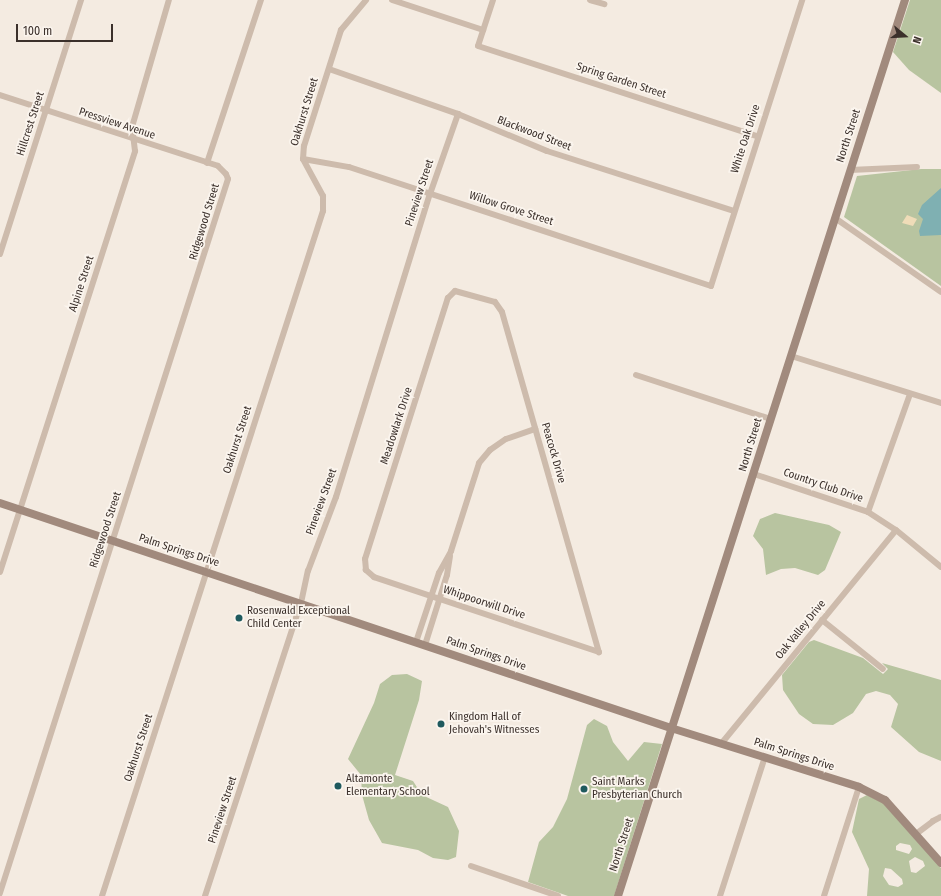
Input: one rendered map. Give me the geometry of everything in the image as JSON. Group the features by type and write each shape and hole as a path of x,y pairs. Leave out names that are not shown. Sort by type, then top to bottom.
{"street":[{"name":"Hillcrest Street","path":"0,254 81,0"},
{"name":"Alpine Street","path":"0,572 135,151 132,127 139,97 169,0"},
{"path":"207,163 261,0"},
{"name":"Oakhurst Street","path":"102,896 323,211 323,196 303,159 304,146 341,30 366,0"},
{"path":"392,0 483,30 494,0"},
{"path":"590,0 604,4"},
{"name":"White Oak Drive","path":"711,286 757,136 802,0"},
{"name":"North Street","path":"618,896 905,0"},
{"name":"Spring Garden Street","path":"483,30 478,46 757,136"},
{"name":"Blackwood Street","path":"329,69 458,114 547,151 734,211"},
{"name":"Pressview Avenue","path":"0,95 133,140 218,166 226,174"},
{"name":"Pineview Street","path":"205,896 301,603 308,571 336,497 430,194 458,114"},
{"name":"Willow Grove Street","path":"303,159 349,167 711,286"},
{"path":"850,170 917,167"},
{"name":"Ridgewood Street","path":"0,893 227,187 226,174"},
{"path":"835,218 941,292"},
{"name":"Peacock Drive","path":"455,291 477,295 498,304 502,312 599,652"},
{"name":"Meadowlark Drive","path":"366,570 365,559 448,298 455,291"},
{"path":"791,356 941,403"},
{"path":"636,375 771,419"},
{"path":"868,512 910,394"},
{"path":"425,645 440,599 451,551 480,463 490,450 506,439 535,429"},
{"name":"Country Club Drive","path":"754,474 868,512 896,530 941,567"},
{"name":"Palm Springs Drive","path":"0,503 671,728 859,787 885,800 941,863"},
{"name":"Oak Valley Drive","path":"721,744 896,530"},
{"path":"416,642 431,596 451,551"},
{"name":"Whippoorwill Drive","path":"366,570 374,577 599,652"},
{"path":"822,620 883,669"},
{"path":"720,896 765,757"},
{"path":"824,896 859,787"},
{"path":"916,834 941,817"},
{"path":"471,866 558,896"}],"green space":[{"path":"910,0 941,0 941,93 909,70 893,52"},
{"path":"921,169 941,169 941,286 844,217 857,176"},
{"path":"775,513 829,525 841,532 825,570 818,575 795,568 781,569 766,575 763,549 753,536 760,519"},
{"path":"814,640 863,658 883,674 888,669 882,663 941,680 941,761 919,752 891,727 898,704 890,695 876,691 866,694 853,713 833,725 813,724 799,714 783,690 782,675 809,642"},
{"path":"407,674 422,681 419,700 395,775 413,781 422,795 448,807 459,831 456,857 448,860 433,858 418,850 382,843 369,820 362,795 361,775 348,759 374,703 380,684 392,675"},
{"path":"594,719 607,726 613,742 628,761 644,742 662,744 614,896 568,896 528,882 539,842 553,827 567,799 587,725"},
{"path":"867,795 883,803 941,868 941,896 867,896 869,869 852,832 859,799","holes":["900,843 910,845 912,849 909,854 896,850 896,846","915,857 923,861 925,866 916,873 911,872 909,861","885,868 891,869 902,879 903,884 898,887 889,885 883,876"]}],"sand":[{"path":"907,215 917,219 913,226 902,223"}],"water":[{"path":"941,188 941,235 920,236 919,231 923,219 918,214 922,205"}],"place":[{"name":"Rosenwald Exceptional Child Center","path":"239,618"},
{"name":"Kingdom Hall of Jehovah's Witnesses","path":"441,724"},
{"name":"Altamonte Elementary School","path":"338,786"},
{"name":"Saint Marks Presbyterian Church","path":"584,789"}]}
